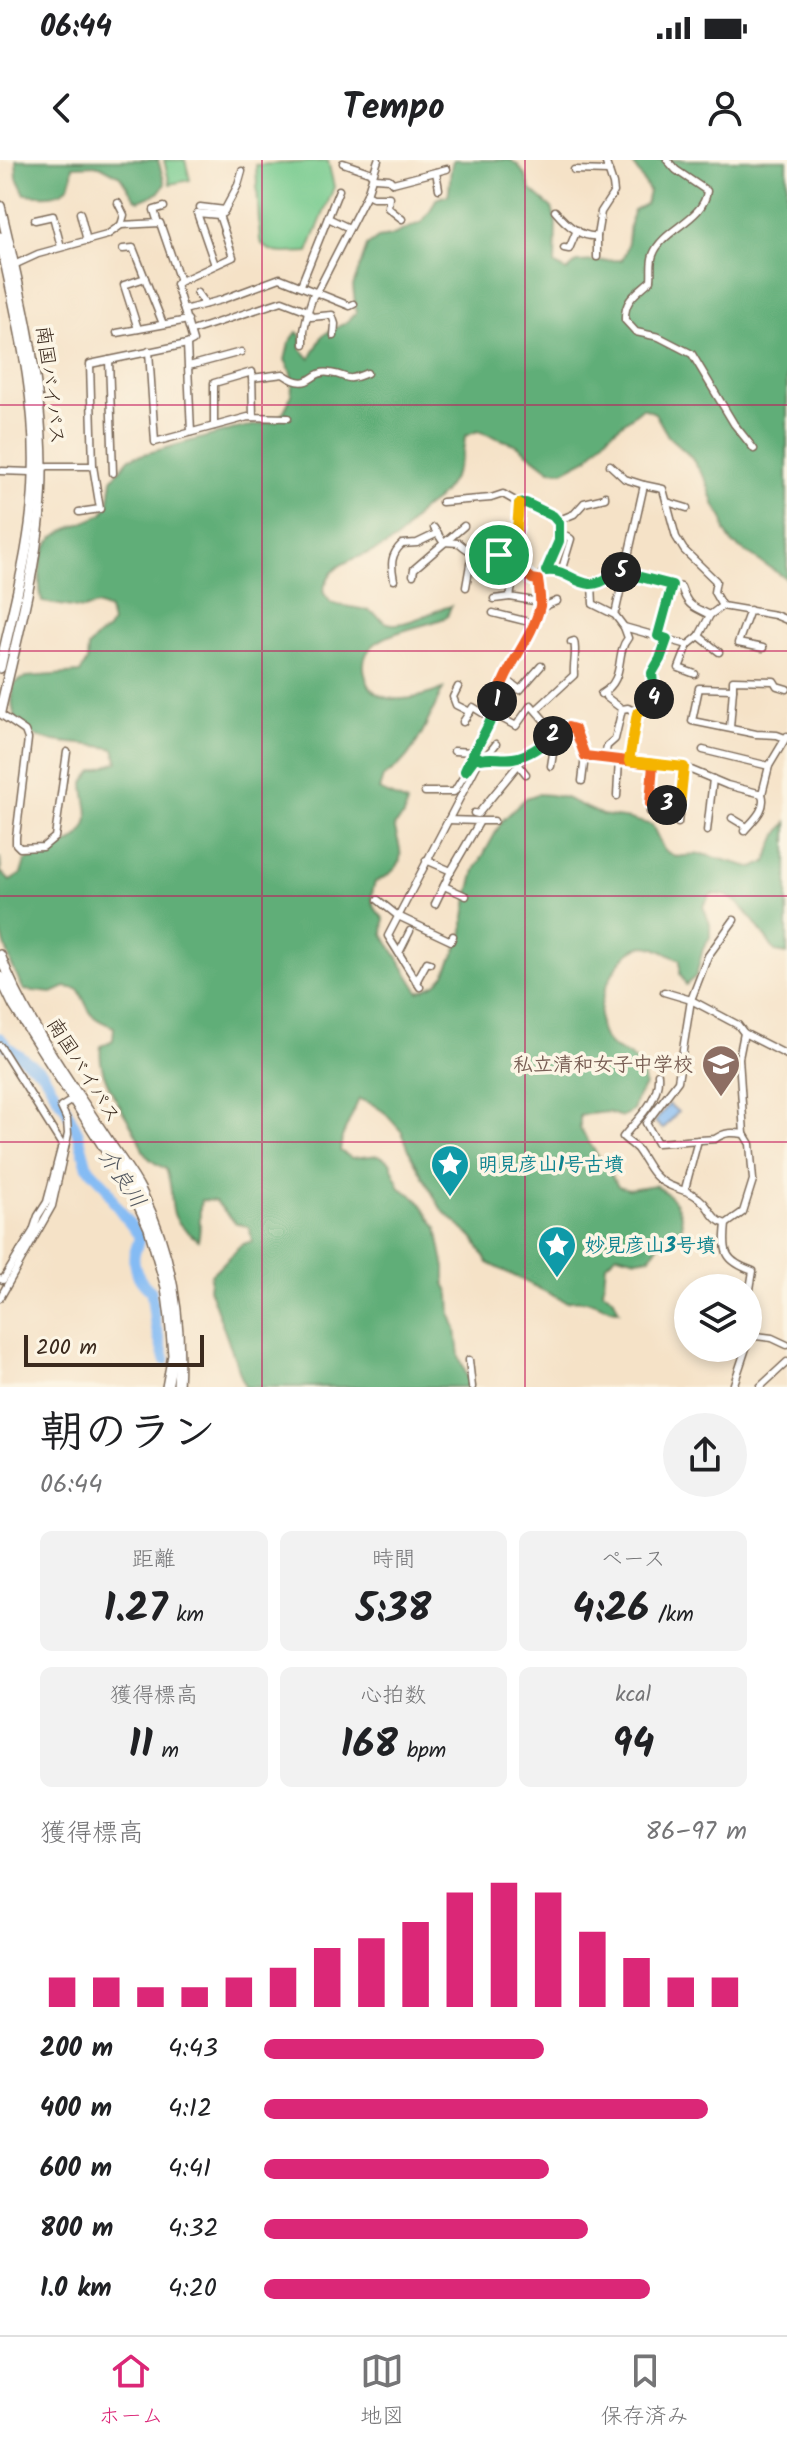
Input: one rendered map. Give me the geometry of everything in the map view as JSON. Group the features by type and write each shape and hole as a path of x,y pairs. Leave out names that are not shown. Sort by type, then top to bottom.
{"highway":[{"name":"南国バイパス","path":"0,206 37,394 38,468 33,563 0,713"},
{"name":"南国バイパス","path":"0,237 27,371 38,468 25,562 0,668"},
{"name":"南国バイパス","path":"0,956 21,1004 140,1189 156,1225 168,1263 179,1317 178,1387"},
{"name":"南国バイパス","path":"0,977 14,1006 133,1193 149,1228 166,1287 170,1318 173,1355 167,1387"}],"street":[{"path":"304,344 313,296 367,194 378,160"},
{"path":"597,257 601,212 614,192 605,160"},
{"path":"667,160 707,191 706,198 699,209 654,251 651,280 632,296 626,306 625,320 636,332 659,337 692,354 734,424 754,449"},
{"path":"343,163 393,183 447,169"},
{"path":"574,170 609,171"},
{"path":"79,512 100,509 93,466 90,364 193,341 176,284 233,257 222,212 238,185 242,171"},
{"path":"436,172 439,189"},
{"path":"301,285 339,190"},
{"path":"367,194 389,197 388,208 399,215"},
{"path":"118,203 124,215 121,225"},
{"path":"164,207 154,210 179,282"},
{"path":"200,207 222,212"},
{"path":"555,211 566,224 588,237 597,236"},
{"path":"215,265 197,213 222,212"},
{"path":"80,213 87,241"},
{"path":"35,220 53,216 61,247"},
{"path":"328,218 349,228"},
{"path":"14,265 38,254 107,235 121,225 158,223"},
{"path":"48,233 56,230"},
{"path":"564,248 569,249 577,230"},
{"path":"123,249 133,248 163,324"},
{"path":"138,329 124,285 145,278"},
{"path":"184,310 280,278 350,306 354,304"},
{"path":"197,293 205,304"},
{"path":"192,331 282,301 308,311 311,317 332,315 334,336"},
{"path":"117,333 188,320"},
{"path":"187,344 191,432"},
{"path":"149,351 155,442 253,417 288,418"},
{"path":"189,366 241,352"},
{"path":"109,360 113,473"},
{"path":"214,426 214,383 252,372 253,417"},
{"path":"252,378 283,374 300,383 330,372 346,379 367,373"},
{"path":"610,465 625,479 663,489 676,537 684,550 716,581 714,592 722,606"},
{"path":"0,471 18,473 38,468 93,466"},
{"path":"616,610 644,485"},
{"path":"425,792 454,792 465,771 493,716 508,670 524,647 539,605 538,580 546,571 560,534 553,516 526,503 518,504 503,494 442,502"},
{"path":"557,521 574,514 584,503 605,496"},
{"path":"667,502 687,508"},
{"path":"499,555 504,541 517,529 518,504"},
{"path":"413,575 414,569 464,526"},
{"path":"394,580 391,562 396,549 402,544 417,543 436,530 443,542"},
{"path":"561,572 571,539 567,536"},
{"path":"466,587 477,539"},
{"path":"443,542 459,543 466,551 475,554 505,555 532,579 538,580"},
{"path":"510,597 516,565"},
{"path":"546,571 561,572 588,585 624,572 681,587 688,603 710,615"},
{"path":"592,584 593,604 615,615 628,638 623,643 617,677 603,693 622,709 628,708 637,713"},
{"path":"658,636 672,585"},
{"path":"494,599 510,597 539,605 557,601"},
{"path":"695,674 679,668 688,645 699,636 710,615 722,606 787,620"},
{"path":"750,610 738,643 763,648"},
{"path":"493,613 533,623"},
{"path":"624,627 688,645"},
{"path":"699,636 719,652"},
{"path":"637,713 654,700 652,673 667,639"},
{"path":"536,710 574,675 572,666 576,649 574,641 571,642"},
{"path":"501,685 507,680 520,690 541,666"},
{"path":"730,728 733,680 774,681 777,686 787,689"},
{"path":"458,687 453,697 456,705 470,712"},
{"path":"732,818 745,829 761,811 769,766 786,737 692,721 699,688 733,689"},
{"path":"463,722 473,707 516,726 531,705 556,734 551,766"},
{"path":"605,757 607,746 615,739 622,709"},
{"path":"0,713 25,731 28,739 16,837 20,848 43,847 55,837 67,752"},
{"path":"629,761 637,713"},
{"path":"575,729 581,722"},
{"path":"474,813 478,814 527,754 568,727 575,729"},
{"path":"575,729 585,756 582,781"},
{"path":"430,963 427,962 418,984 388,936 448,820 484,758 496,744"},
{"path":"703,750 769,766"},
{"path":"454,751 474,751 484,758"},
{"path":"465,771 476,756 513,759 527,754"},
{"path":"585,756 684,767 727,785 762,794"},
{"path":"617,796 619,759"},
{"path":"518,764 526,774"},
{"path":"653,764 650,808 680,806"},
{"path":"678,823 684,767"},
{"path":"707,831 713,779"},
{"path":"448,820 494,821"},
{"path":"435,904 480,821"},
{"path":"426,860 451,871"},
{"path":"444,886 466,896"},
{"path":"378,900 398,916 451,941 453,936"},
{"path":"734,920 708,956 691,1000 678,1081 646,1123 657,1143 715,1139 733,1132 744,1134"},
{"path":"399,953 410,931"},
{"path":"664,992 691,1000 787,1055"},
{"path":"658,1074 656,1096 623,1137 636,1148 647,1168 665,1184 685,1189 704,1203 720,1223 726,1224 743,1212 753,1180 750,1144 744,1134 739,1058 744,1033"},
{"path":"0,1046 62,1145 47,1202 23,1254 3,1280 0,1279"},
{"path":"0,1298 52,1206 68,1134 67,1120 61,1107 72,1100"},
{"path":"685,1189 698,1140"},
{"path":"726,1224 723,1247 726,1254 753,1271 752,1274"},
{"path":"762,1337 787,1345"},
{"path":"469,1360 472,1387"},
{"path":"733,1387 741,1362"},
{"path":"760,1387 787,1362"}],"green space":[{"path":"16,160 158,160 165,184 158,193 139,201 120,176 100,165 73,166 70,183 60,192 25,194 17,178"},
{"path":"164,160 185,160 190,180 170,184"},
{"path":"453,160 510,160 518,165 531,190 552,208 556,222 555,265 567,271 577,262 622,260 634,210 646,204 649,191 631,160 787,160 787,579 732,543 706,480 690,456 668,436 655,413 643,408 609,434 588,458 563,471 550,470 517,445 478,431 465,436 457,469 438,498 419,513 394,541 341,565 327,580 323,592 331,603 369,611 391,624 409,622 451,606 447,617 384,638 369,650 365,659 364,671 369,686 386,698 409,698 443,689 412,750 383,777 379,790 407,803 404,816 394,826 400,860 393,871 375,882 372,893 374,907 384,919 383,934 419,992 436,984 445,974 462,937 475,870 502,821 526,798 538,794 565,798 602,815 652,825 664,850 676,857 702,854 754,868 766,862 776,837 787,822 787,954 776,952 739,904 724,895 711,894 703,906 710,924 710,937 703,949 696,976 686,985 680,974 680,960 645,946 630,952 613,973 602,1000 600,1027 609,1044 638,1064 645,1086 637,1097 633,1111 621,1117 608,1112 580,1115 580,1129 618,1186 629,1189 655,1185 676,1203 682,1222 682,1230 658,1245 650,1257 637,1259 617,1254 606,1264 603,1291 614,1299 619,1311 588,1301 566,1302 488,1263 474,1239 442,1210 412,1157 402,1132 384,1112 359,1099 342,1137 340,1151 352,1158 379,1155 390,1162 400,1188 422,1205 437,1228 459,1356 471,1387 245,1387 209,1288 211,1274 240,1245 252,1241 249,1227 236,1223 215,1201 201,1200 198,1240 186,1231 174,1215 166,1169 144,1153 107,1082 101,1046 113,1040 114,1027 94,1016 78,989 65,987 52,993 24,990 12,966 0,929 0,857 1,872 10,881 21,874 25,861 74,840 87,824 84,782 93,771 118,762 114,749 43,739 29,733 18,722 13,707 14,684 26,677 80,673 87,661 88,647 112,623 109,610 97,605 83,609 42,602 40,566 50,541 62,532 104,513 112,479 130,458 235,429 277,421 292,391 285,360 289,343 297,332 302,337 301,349 310,359 323,335 347,322 356,313 353,286 367,246 378,238 391,236 422,222 436,199 448,195"},
{"path":"328,161 334,187 308,252 269,250 260,241 256,165"}],"water":[{"path":"669,1104 678,1112 663,1129 655,1122"}],"waterway":[{"name":"介良川","path":"0,1038 43,1073 61,1103"},
{"name":"介良川","path":"65,1107 78,1133 87,1166 106,1186 113,1201 139,1236 135,1267 151,1291 155,1324 165,1360"}],"place":[{"name":"私立清和女子中学校","path":"721,1098"},
{"name":"明見彦山1号古墳","path":"450,1198"},
{"name":"妙見彦山3号墳","path":"557,1279"}],"route":[{"path":"499,555 504,541 517,529 518,504 526,503 553,516 559,523 559,541 546,571 558,570 588,585 624,572 672,585 658,636 667,639 652,673 654,700 637,713 629,761 655,765 684,767 680,806 650,804 653,764 605,757 585,756 575,729 568,727 541,746 513,759 481,759 476,756 465,771 487,730 506,674 524,647 540,605 538,580 532,579 505,555 499,555"}]}
